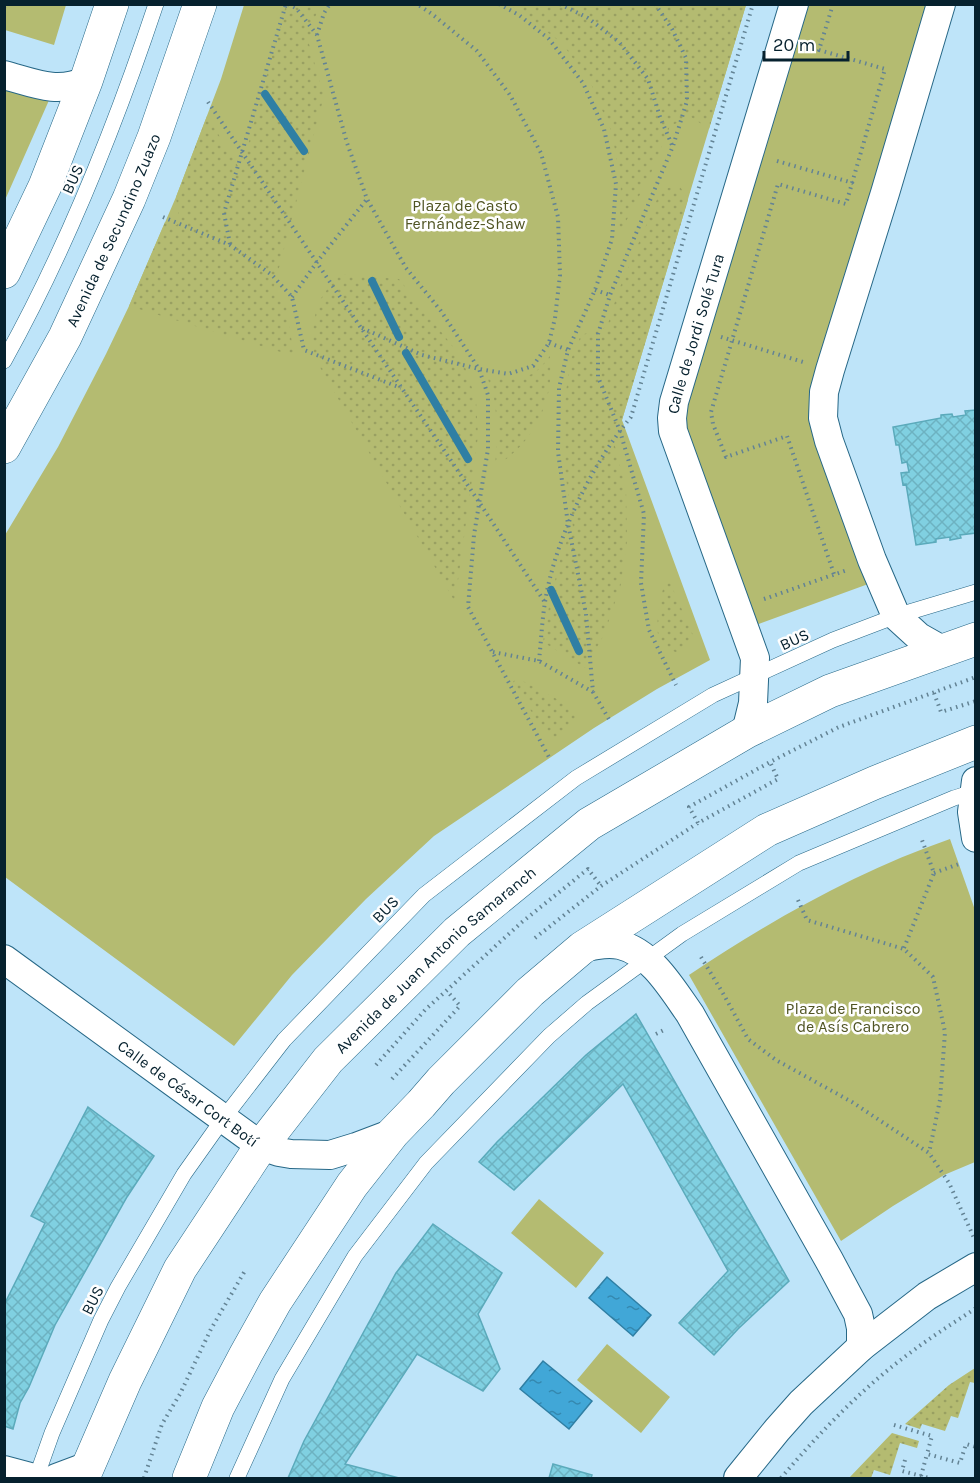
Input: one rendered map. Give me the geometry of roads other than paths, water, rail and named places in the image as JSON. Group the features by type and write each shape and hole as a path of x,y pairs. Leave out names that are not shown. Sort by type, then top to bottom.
{"street":[{"path":"8,252 45,186 86,81 112,4"},
{"name":"Avenida de Secundino Zuazo","path":"4,447 65,337 129,199 154,137 200,4"},
{"name":"Calle de Jordi Solé Tura","path":"746,732 753,704 755,658 673,431 672,418 674,402 695,329 794,4"},
{"path":"941,4 824,392 823,418 829,441 872,560 896,616 919,637 942,650"},
{"path":"4,75 55,87 74,87 86,81"},
{"name":"Avenida de Juan Antonio Samaranch","path":"86,1472 125,1381 180,1269 261,1146 328,1060 457,932 588,824 746,732 830,691 975,639"},
{"path":"189,1479 218,1407 246,1353 275,1302 352,1185 393,1133 441,1081 530,992 582,948 766,830 975,742"},
{"path":"975,788 972,812 975,838"},
{"path":"582,948 602,944 620,945 633,951 647,960 666,980 690,1014 858,1314 861,1347"},
{"name":"Calle de César Cort Botí","path":"4,959 261,1146 291,1154 330,1155 393,1133"},
{"path":"738,1479 801,1403 861,1347 927,1296 975,1267"},
{"path":"4,1470 35,1479"},
{"path":"56,1479 86,1472"}],"lane":[{"name":"BUS","path":"4,361 42,288 90,182 114,123 156,4"},
{"name":"BUS","path":"35,1479 52,1433 118,1287 184,1174 284,1040 424,895 576,778 713,695 833,640 896,616 975,592"},
{"path":"237,1479 282,1379 355,1256 426,1163 549,1036 587,1003 682,934 799,863 975,788"}],"water":[{"path":"607,1277 651,1315 633,1336 589,1298"},
{"path":"543,1361 592,1401 569,1429 520,1389"}],"waterway":[{"path":"265,94 304,151"},
{"path":"372,281 399,337"},
{"path":"406,353 468,459"},
{"path":"551,590 579,651"}],"park label":[{"name":"Plaza de Casto Fernández-Shaw","path":"465,214"},
{"name":"Plaza de Francisco de Asís Cabrero","path":"853,1017"}]}
